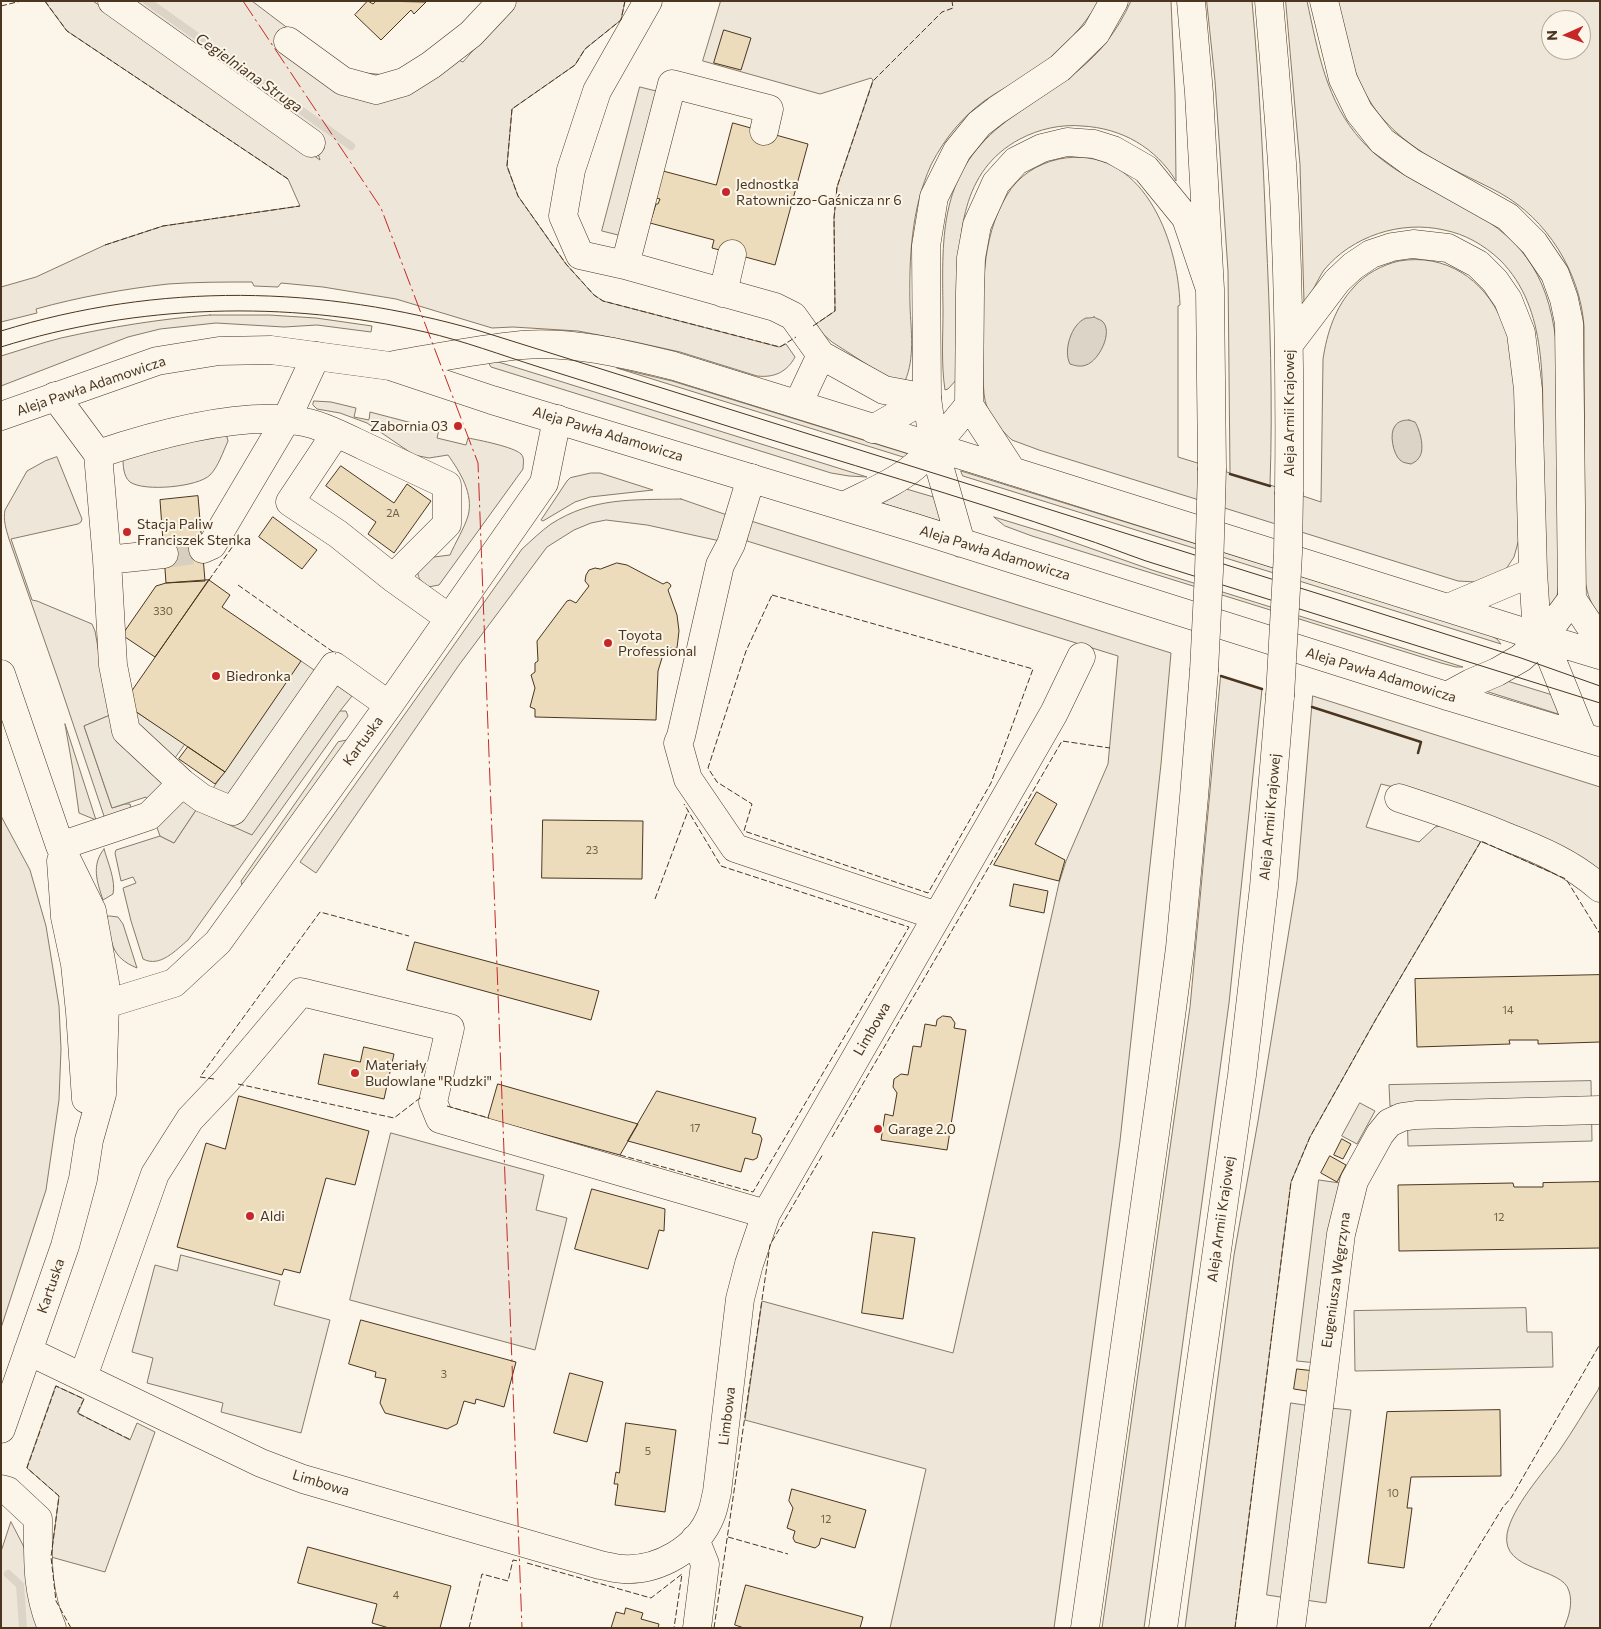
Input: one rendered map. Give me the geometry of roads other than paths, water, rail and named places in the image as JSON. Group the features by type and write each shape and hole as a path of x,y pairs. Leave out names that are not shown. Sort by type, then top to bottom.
{"main road":[{"path":"112,1 311,143"},
{"path":"288,41 343,81 376,90 404,82 431,65 471,34 502,1"},
{"path":"648,1 597,91 570,170 563,216 580,255 625,265 776,306 793,316 821,355 884,390 927,398"},
{"path":"961,542 934,448 927,398 926,246 934,197 957,151 979,124 1060,68 1096,33 1114,1"},
{"path":"1085,1628 1162,1091 1180,948 1204,671 1212,468 1210,289 1199,93 1191,1"},
{"name":"Aleja Armii Krajowej","path":"1163,1628 1242,1075 1264,879 1280,696 1287,563 1290,343 1283,170 1269,1"},
{"path":"1324,1 1343,79 1359,112 1382,141 1412,163 1508,217 1534,243 1554,274 1564,299 1569,323 1572,599 1600,641"},
{"path":"625,265 672,84 769,109 764,131"},
{"path":"1012,471 969,405 970,284 971,258 977,225 996,183 1016,161 1042,148 1067,142 1094,144 1113,150 1146,169 1186,218 1210,289"},
{"path":"1290,343 1337,282 1353,266 1371,254 1392,247 1413,244 1448,248 1478,264 1495,281 1508,300 1521,333 1528,389 1536,618 1543,638 1591,740"},
{"path":"723,293 732,254"},
{"name":"Aleja Pawła Adamowicza","path":"390,366 523,345 565,346 632,356 674,366 798,404 1543,638 1600,654"},
{"name":"Aleja Pawła Adamowicza","path":"1,416 157,361 219,351 271,350 390,366 492,400 961,542 1591,740"},
{"path":"798,404 821,355"},
{"path":"202,549 212,545 286,420 316,356"},
{"path":"55,396 98,454 113,665 126,731 182,783 202,798 233,811 334,666 389,705"},
{"path":"873,429 927,398"},
{"path":"844,506 914,467 934,448 969,405"},
{"name":"Kartuska","path":"93,1008 174,983 218,942 389,705 544,483 557,419"},
{"path":"98,454 132,442 214,424 252,420 306,422 336,433 447,485 447,524 393,578"},
{"path":"336,433 290,502 338,534 393,578 449,618"},
{"path":"751,478 731,544 720,566 678,743 688,779 735,848 938,916"},
{"path":"107,560 164,554"},
{"path":"1448,608 1533,572"},
{"path":"1447,696 1521,658 1543,638 1572,599"},
{"name":"Limbowa","path":"28,1351 261,1463 303,1479 600,1565 623,1569 650,1567 688,1548 711,1516 718,1492 740,1300 749,1264 766,1214 1054,713 1081,657"},
{"name":"Kartuska","path":"1,674 60,846 92,910 104,983 93,1008 102,1094 89,1140 83,1178 65,1246 1,1428"},
{"path":"60,846 149,816 182,783"},
{"path":"1399,798 1461,818 1533,847 1570,865 1600,888"},
{"path":"83,1377 155,1174 190,1119 226,1081 302,992 450,1028 433,1102 440,1119 766,1214"},
{"name":"Eugeniusza Węgrzyna","path":"1291,1628 1341,1234 1354,1181 1380,1134 1389,1123 1402,1117 1416,1115 1600,1110"},
{"path":"1,1489 8,1491 38,1519 38,1574 44,1610 52,1628"},
{"path":"695,1539 705,1564 697,1628"}],"waterway":[{"name":"Cegielniana Struga","path":"147,1 351,146"},
{"path":"8,1574 20,1585 23,1628"}],"tunnel":[{"path":"164,554 203,549"}],"tram line":[{"path":"1,331 61,315 121,304 181,297 240,295 300,298 360,305 420,316 480,331 1332,598 1521,658 1600,686"},
{"path":"1,347 53,333 106,322 212,311 266,311 319,315 425,332 945,493 1146,561 1600,703"}],"place":[{"name":"Jednostka Ratowniczo-Gaśnicza nr 6","path":"726,192"},
{"name":"Zabornia 03","path":"458,426"},
{"name":"Stacja Paliw Franciszek Stenka","path":"127,532"},
{"name":"Toyota Professional","path":"608,643"},
{"name":"Biedronka","path":"216,676"},
{"name":"Materiały Budowlane \"Rudzki\"","path":"355,1073"},
{"name":"Garage 2.0","path":"878,1129"},
{"name":"Aldi","path":"250,1216"}]}
